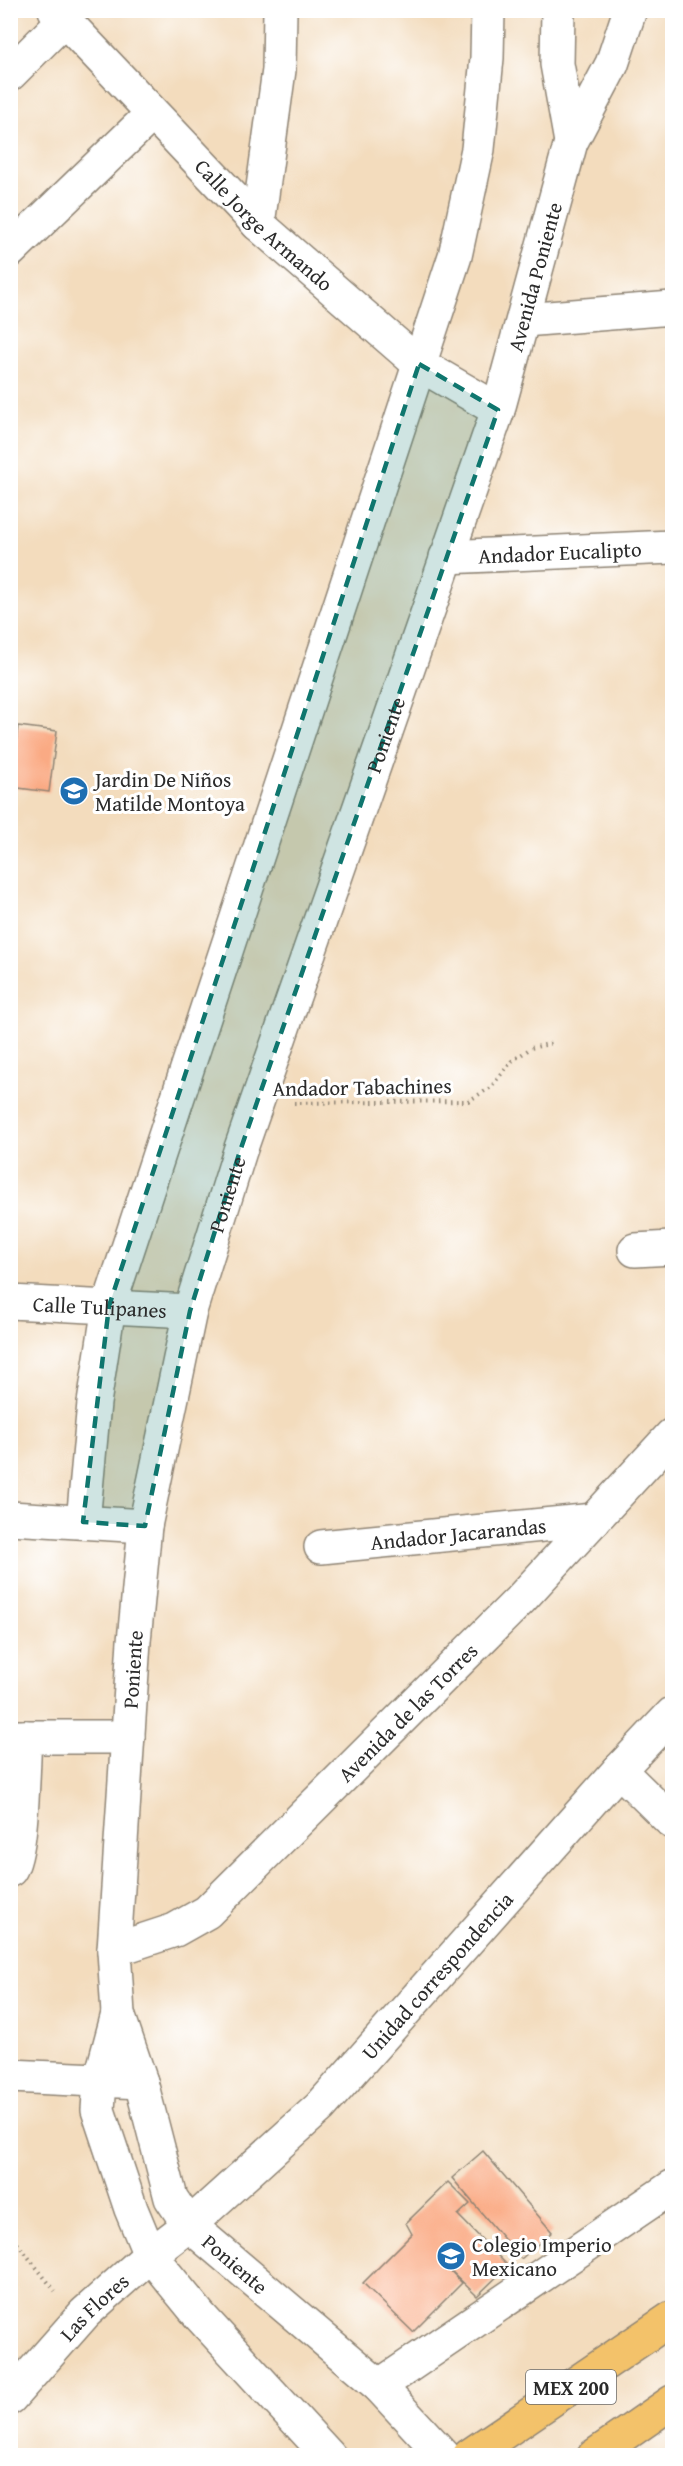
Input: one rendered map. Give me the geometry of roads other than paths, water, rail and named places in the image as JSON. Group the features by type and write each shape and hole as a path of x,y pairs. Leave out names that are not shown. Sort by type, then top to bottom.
{"main road":[{"name":"MEX 200","path":"470,2456 672,2318"},
{"name":"MEX 200","path":"594,2456 672,2402"}],"street":[{"path":"258,224 279,70 280,10"},
{"path":"83,1522 94,1403 109,1306 455,256 478,149 487,58 488,10"},
{"name":"Avenida Poniente","path":"558,10 557,64 571,141"},
{"name":"Avenida Poniente","path":"498,410 571,141 612,64 630,10"},
{"path":"10,74 59,15"},
{"name":"Calle Jorge Armando","path":"59,15 258,224 419,364 498,410"},
{"path":"10,252 152,114"},
{"path":"524,320 672,308"},
{"name":"Poniente","path":"444,2456 379,2386 189,2225 171,2198 141,2082 118,2014 114,1950 134,1641 145,1526 190,1311 257,1103 498,410"},
{"name":"Andador Eucalipto","path":"446,557 672,547"},
{"path":"635,1250 672,1248"},
{"name":"Calle Tulipanes","path":"10,1302 190,1311"},
{"name":"Avenida de las Torres","path":"114,1950 176,1930 207,1911 520,1600 672,1435"},
{"path":"10,1518 145,1526"},
{"name":"Andador Jacarandas","path":"321,1547 594,1520"},
{"name":"Unidad correspondencia","path":"189,2225 320,2107 619,1770 672,1714"},
{"path":"10,1870 15,1864 19,1833 18,1737 129,1737"},
{"path":"619,1770 672,1822"},
{"name":"Poniente","path":"118,2014 100,2081 99,2110 131,2209 150,2255 200,2316 329,2456"},
{"path":"10,2076 141,2082"},
{"path":"379,2386 672,2187"},
{"name":"Las Flores","path":"10,2398 85,2313 150,2255 189,2225"}],"place":[{"name":"Jardin De Niños Matilde Montoya","path":"74,791"},
{"name":"Colegio Imperio Mexicano","path":"451,2256"}]}
